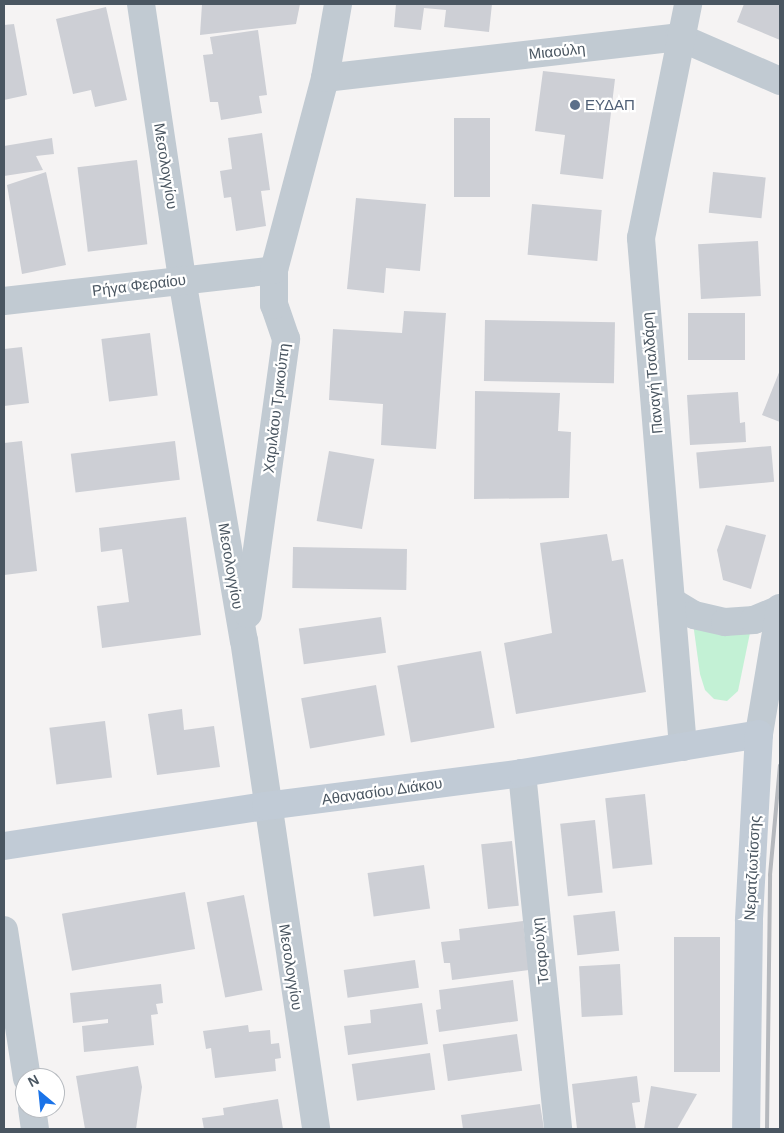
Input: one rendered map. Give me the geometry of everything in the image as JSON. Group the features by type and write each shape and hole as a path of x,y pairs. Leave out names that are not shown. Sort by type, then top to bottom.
{"street":[{"name":"Μεσολογγίου","path":"141,4 182,279 244,640 266,806 316,1129"},
{"name":"Χαριλάου Τρικούπη","path":"244,640 286,339 274,305 274,270 325,78 338,4"},
{"name":"Παναγή Τσαλδάρη","path":"683,747 641,238 679,38 688,4"},
{"name":"Μιαούλη","path":"325,78 679,38 780,81"},
{"name":"Ρήγα Φεραίου","path":"4,301 182,279 274,270"},
{"path":"671,601 694,614 726,622 754,620 780,608"},
{"name":"Νερατζιωτίσσης","path":"746,1129 749,921 760,734 780,608"},
{"name":"Αθανασίου Διάκου","path":"4,846 266,806 522,772 760,734"},
{"name":"Τσαρούχη","path":"522,772 558,1129"},
{"path":"4,930 25,1068"}],"green space":[{"path":"693,623 751,628 738,691 727,701 714,699 705,690 700,674"}],"building":[{"path":"202,4 300,4 296,24 200,35"},
{"path":"396,4 492,4 489,32 444,27 446,10 424,8 421,30 394,27"},
{"path":"744,4 780,4 780,40 737,22"},
{"path":"106,7 127,100 95,107 91,90 73,94 56,19"},
{"path":"14,24 27,95 4,100 4,25"},
{"path":"258,30 267,95 259,96 262,113 221,120 218,102 210,102 203,55 213,54 210,37"},
{"name":"ΕΥΔΑΠ","path":"543,71 615,79 603,179 560,174 565,135 535,131"},
{"path":"454,118 490,118 490,197 454,197"},
{"path":"262,133 270,190 261,191 266,226 236,231 231,197 224,198 220,171 232,169 228,138"},
{"path":"52,138 54,154 36,156 43,170 4,176 4,146"},
{"path":"137,160 147,244 88,252 77,167"},
{"path":"46,172 66,265 22,274 7,185"},
{"path":"713,172 766,178 761,218 709,213"},
{"path":"356,198 426,204 420,271 386,268 384,293 347,289"},
{"path":"532,204 602,210 597,261 528,255"},
{"path":"758,241 761,296 701,299 698,244"},
{"path":"404,311 446,313 436,449 381,445 383,404 329,400 333,329 402,333"},
{"path":"688,313 745,313 745,360 688,360"},
{"path":"485,320 615,322 614,383 484,381"},
{"path":"150,333 158,396 109,402 101,339"},
{"path":"22,347 29,403 4,406 4,349"},
{"path":"780,370 780,422 762,415"},
{"path":"475,391 560,393 558,431 571,432 569,498 474,499"},
{"path":"738,392 740,423 745,422 746,442 690,445 687,395"},
{"path":"22,441 37,571 4,575 4,443"},
{"path":"175,441 180,480 76,493 71,454"},
{"path":"771,446 774,482 699,488 696,453"},
{"path":"329,451 374,459 362,529 317,521"},
{"path":"186,517 201,635 102,648 97,606 129,602 122,549 101,552 99,528"},
{"path":"726,525 766,535 751,589 723,580 717,550"},
{"path":"607,534 612,561 623,559 646,692 516,714 504,643 552,633 540,543"},
{"path":"293,547 407,549 406,590 292,588"},
{"path":"381,617 386,653 304,664 299,629"},
{"path":"481,651 495,728 411,743 397,666"},
{"path":"376,685 385,735 310,748 301,698"},
{"path":"182,709 184,730 214,726 220,767 157,775 148,714"},
{"path":"105,721 112,778 56,784 49,728"},
{"path":"645,794 652,865 613,869 605,798"},
{"path":"595,820 603,893 568,896 560,824"},
{"path":"512,841 519,906 488,909 481,844"},
{"path":"424,865 430,909 374,917 368,873"},
{"path":"185,892 195,949 72,971 62,914"},
{"path":"244,895 263,990 225,997 207,902"},
{"path":"615,911 619,951 577,955 573,915"},
{"path":"523,921 529,970 452,980 450,963 444,963 441,942 460,940 459,929"},
{"path":"674,937 720,937 720,1072 674,1072"},
{"path":"415,960 419,988 348,998 344,970"},
{"path":"620,964 623,1015 582,1017 579,966"},
{"path":"513,980 518,1021 439,1032 436,1010 441,1009 439,990"},
{"path":"161,984 163,1003 156,1004 158,1014 151,1015 154,1045 84,1052 82,1026 108,1023 108,1019 73,1023 70,993"},
{"path":"422,1003 428,1044 348,1055 344,1026 371,1023 370,1010"},
{"path":"248,1025 249,1032 270,1030 271,1044 279,1043 281,1058 275,1059 276,1071 215,1078 211,1048 206,1049 203,1031"},
{"path":"517,1034 522,1071 448,1081 443,1044"},
{"path":"430,1053 435,1090 357,1101 352,1064"},
{"path":"138,1066 142,1087 136,1129 85,1129 76,1076"},
{"path":"637,1076 640,1102 632,1103 636,1129 577,1129 572,1084"},
{"path":"651,1086 697,1094 677,1129 644,1129"},
{"path":"278,1099 283,1129 204,1129 202,1118 224,1115 223,1108"},
{"path":"540,1104 544,1129 463,1129 461,1115"}],"railway":[{"path":"767,1129 770,875 780,765"}],"place":[{"name":"ΕΥΔΑΠ","path":"575,105"}]}
